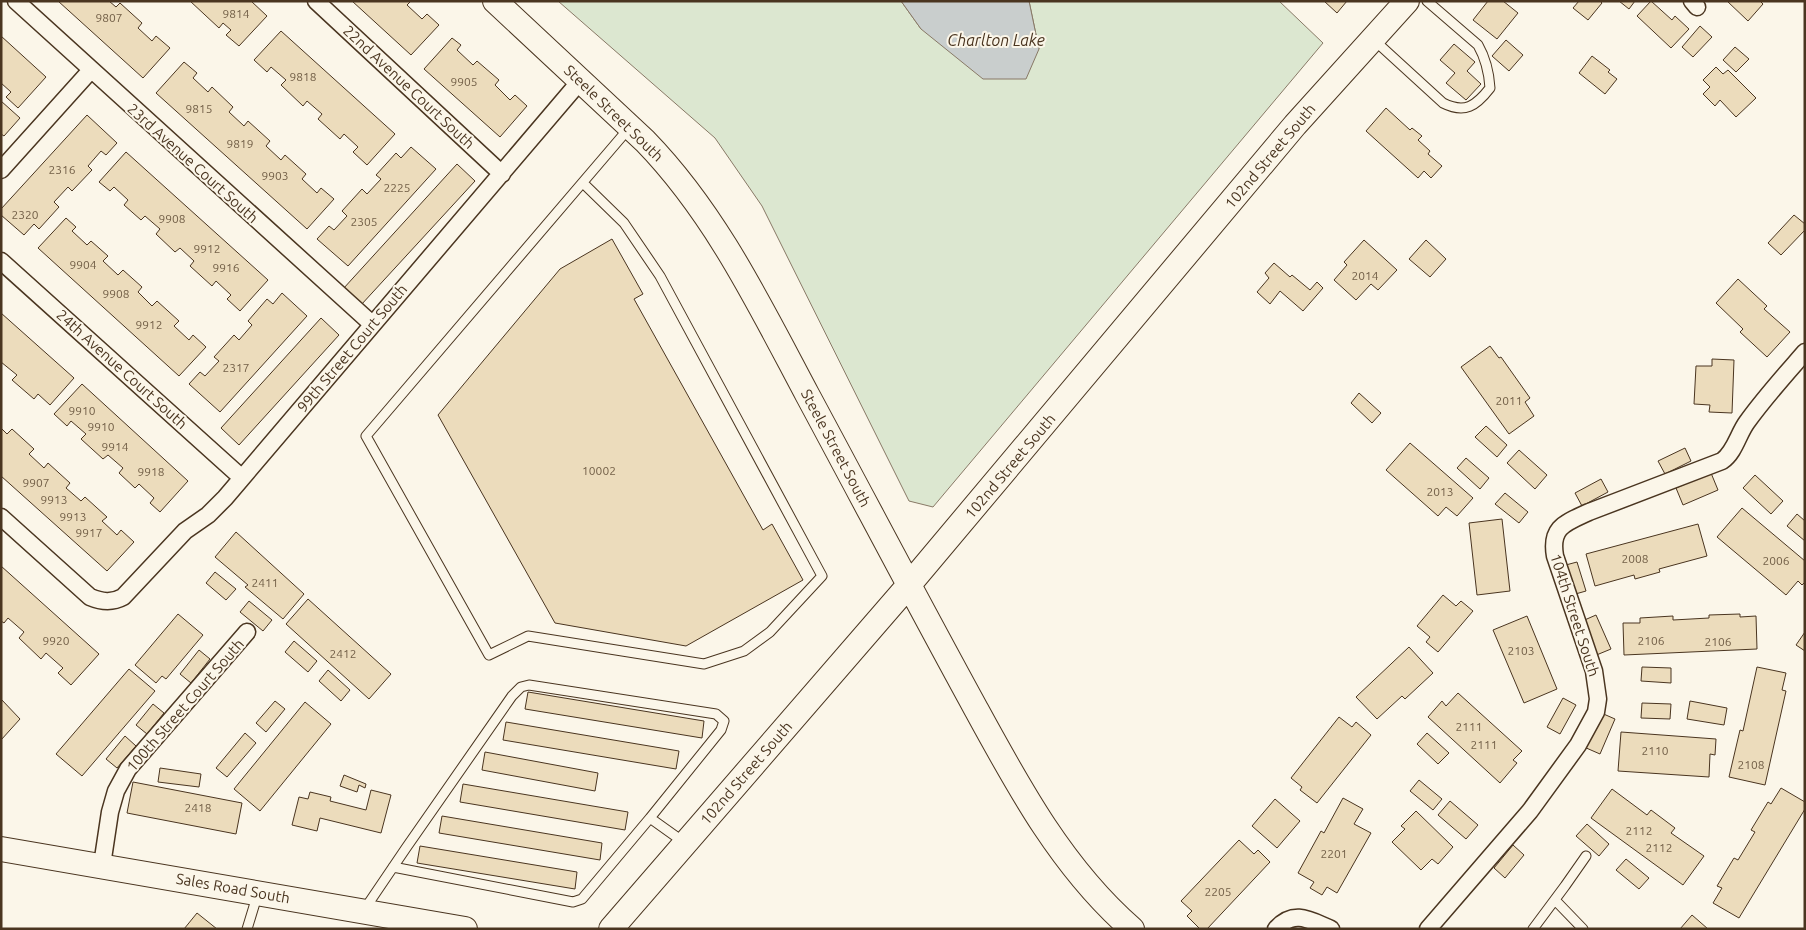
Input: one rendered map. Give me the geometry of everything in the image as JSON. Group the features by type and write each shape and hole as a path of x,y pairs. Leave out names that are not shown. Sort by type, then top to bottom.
{"street":[{"name":"23rd Avenue Court South","path":"16,1 372,324"},
{"name":"22nd Avenue Court South","path":"316,1 502,174"},
{"name":"Steele Street South","path":"495,1 630,127 668,165 691,195 726,247 756,298 908,586 1032,809 1069,862 1132,929"},
{"name":"102nd Street South","path":"611,929 908,586 1295,125 1407,1"},
{"path":"1,170 91,70"},
{"name":"99th Street Court South","path":"1,516 82,591 97,600 110,602 123,597 185,531 208,515 242,478 581,80"},
{"name":"24th Avenue Court South","path":"1,261 242,478"},
{"name":"104th Street South","path":"1428,929 1530,811 1578,745 1596,712 1598,699 1594,671 1555,556 1553,541 1557,532 1567,522 1588,512 1722,461 1728,457 1750,418 1805,352"},
{"name":"100th Street Court South","path":"102,865 110,812 116,791 128,769 247,632"},
{"name":"Sales Road South","path":"1,849 364,911 408,924 465,929"},
{"path":"1279,926 1287,919 1301,918 1331,929"}],"lane":[{"path":"1372,39 1443,103 1452,107 1464,108 1475,105 1490,88 1489,72 1483,54 1478,45 1427,1"},
{"path":"583,183 624,223 660,276 822,576 770,632 744,651 704,664 528,636 489,655 366,436 630,127"},
{"path":"364,911 393,867 512,696 521,687 529,685 716,714 724,722 721,730 582,899 573,902 393,867"},
{"path":"650,818 685,844"},
{"path":"1533,929 1586,856"},
{"path":"247,929 258,893"},
{"path":"1555,900 1584,929"}],"green space":[{"path":"558,1 901,1 921,29 1039,49 1029,1 1279,1 1323,43 933,507 909,501 762,206 715,138"}],"water":[{"name":"Charlton Lake","path":"901,1 1029,1 1039,49 1026,79 983,79 921,29"}],"building":[{"path":"58,1 109,1 116,7 120,3 142,23 138,28 152,41 156,36 170,48 143,78"},
{"path":"190,1 251,1 267,16 239,46 226,35 231,30 223,23 219,28"},
{"path":"352,1 411,1 407,5 422,19 427,14 439,25 411,55"},
{"path":"1324,1 1347,1 1337,13"},
{"path":"1488,1 1503,1 1518,13 1497,39 1473,20"},
{"path":"1579,1 1600,1 1602,3 1588,20 1573,8"},
{"path":"1619,1 1635,1 1629,9"},
{"path":"1651,1 1672,20 1675,16 1689,29 1671,48 1637,16"},
{"path":"1727,1 1760,1 1763,4 1748,21"},
{"path":"1700,26 1712,37 1693,57 1682,47"},
{"path":"281,31 395,134 367,165 353,152 358,147 344,134 340,139 318,119 322,114 307,101 303,106 281,85 286,80 271,67 267,72 254,60"},
{"path":"1,36 46,77 18,108 6,97 11,92 1,83"},
{"path":"452,38 461,45 457,50 473,65 477,61 499,80 495,85 510,100 515,95 527,106 500,137 424,69"},
{"path":"1506,40 1523,55 1509,71 1492,56"},
{"path":"1454,44 1475,62 1467,71 1481,84 1466,100 1446,83 1455,73 1440,60"},
{"path":"1735,47 1749,59 1736,72 1723,60"},
{"path":"1592,56 1610,70 1608,72 1617,79 1605,94 1579,73"},
{"path":"184,62 197,73 193,78 208,92 212,87 233,107 229,112 244,126 248,121 270,141 266,146 281,160 285,155 306,174 302,179 317,193 321,188 334,199 307,229 156,93"},
{"path":"1716,67 1723,74 1728,70 1756,98 1736,117 1720,100 1715,106 1703,94 1710,87 1703,80"},
{"path":"1,101 20,118 4,136 1,134"},
{"path":"1386,108 1410,130 1412,128 1422,136 1418,140 1430,151 1428,154 1442,166 1431,178 1424,171 1418,178 1366,131"},
{"path":"87,115 117,143 106,155 101,151 88,166 92,170 72,191 68,187 54,202 59,207 39,229 34,224 24,235 1,215 1,209"},
{"path":"411,147 436,169 348,266 317,239 329,226 334,230 347,216 342,211 362,189 367,194 381,179 376,175 396,153 401,158"},
{"path":"126,152 268,280 240,311 227,299 231,295 216,281 212,286 190,266 194,261 180,248 175,252 156,234 160,229 145,216 141,220 124,205 128,200 114,187 110,191 99,182"},
{"path":"457,164 475,181 361,305 343,289"},
{"path":"1794,215 1805,224 1805,230 1781,255 1768,243"},
{"path":"66,218 76,227 72,231 87,245 91,241 108,256 103,261 118,275 123,270 142,287 138,292 152,306 157,301 179,321 174,326 189,340 193,335 206,347 179,376 38,248"},
{"path":"612,239 643,294 634,299 763,530 772,524 803,580 686,646 555,623 438,415 560,269"},
{"path":"1364,240 1397,270 1378,290 1371,284 1356,300 1334,280 1347,265 1344,262"},
{"path":"1426,240 1446,259 1430,277 1409,259"},
{"path":"1274,263 1290,277 1292,275 1310,290 1317,282 1323,288 1303,311 1280,291 1270,304 1257,292 1269,278 1265,273"},
{"path":"1738,279 1767,306 1764,309 1790,332 1767,357 1740,332 1743,329 1716,303"},
{"path":"282,293 307,316 220,412 189,384 200,372 205,376 219,361 214,357 234,335 239,340 252,325 248,321 267,299 273,304"},
{"path":"1,313 74,378 50,405 38,394 34,399 12,380 17,375 1,362"},
{"path":"321,318 339,335 239,445 221,428"},
{"path":"1490,346 1499,358 1501,357 1530,398 1525,402 1534,416 1509,434 1461,367"},
{"path":"1712,359 1734,360 1732,413 1709,412 1710,405 1694,404 1696,366 1712,366"},
{"path":"82,384 188,481 160,512 150,503 154,498 139,484 135,488 119,473 123,468 108,455 103,459 81,439 86,434 71,421 67,426 54,414"},
{"path":"1359,393 1381,413 1372,423 1351,403"},
{"path":"1486,426 1507,445 1497,457 1475,437"},
{"path":"1,428 7,434 12,429 34,449 29,454 44,468 48,463 70,483 66,488 81,501 85,497 107,517 102,521 117,535 121,530 134,542 107,571 1,476"},
{"path":"1410,443 1473,498 1457,516 1446,507 1438,516 1386,470"},
{"path":"1685,448 1691,461 1665,474 1658,461"},
{"path":"1519,450 1547,475 1535,489 1507,463"},
{"path":"1466,458 1489,478 1480,489 1457,468"},
{"path":"1711,473 1718,490 1683,505 1676,488"},
{"path":"1755,475 1783,501 1771,514 1743,488"},
{"path":"1601,479 1608,492 1582,506 1575,493"},
{"path":"1505,493 1528,512 1519,523 1495,504"},
{"path":"1742,508 1805,561 1805,582 1802,585 1798,581 1786,595 1717,537"},
{"path":"1797,514 1805,521 1805,541 1787,526"},
{"path":"1502,519 1510,591 1477,595 1469,523"},
{"path":"1698,524 1707,556 1659,569 1660,572 1635,579 1634,575 1595,586 1586,554"},
{"path":"236,532 304,594 283,619 245,587 248,585 215,557"},
{"path":"1577,562 1586,591 1572,595 1562,566"},
{"path":"1,566 99,654 71,685 58,673 63,668 46,653 41,659 19,638 24,632 8,618 4,623 1,621"},
{"path":"215,572 236,589 226,600 206,583"},
{"path":"1443,595 1456,606 1461,601 1473,611 1438,652 1426,642 1430,637 1417,626"},
{"path":"308,599 391,674 369,699 286,624"},
{"path":"249,601 272,620 263,631 240,612"},
{"path":"178,614 203,635 166,679 162,676 156,683 135,665"},
{"path":"1740,614 1740,617 1756,616 1757,649 1624,655 1623,623 1640,623 1640,618 1673,616 1673,620 1709,618 1709,615"},
{"path":"1596,615 1611,649 1594,656 1580,622"},
{"path":"1527,616 1557,689 1524,703 1493,630"},
{"path":"1805,632 1805,651 1796,645"},
{"path":"294,641 317,661 308,672 285,652"},
{"path":"1409,647 1433,673 1405,699 1402,696 1377,719 1356,697"},
{"path":"199,650 210,659 191,683 180,674"},
{"path":"1642,667 1671,668 1671,683 1641,681"},
{"path":"1757,667 1786,673 1782,690 1786,691 1765,785 1729,777 1740,730 1743,731"},
{"path":"129,669 155,691 82,776 56,754"},
{"path":"328,670 350,690 341,701 319,681"},
{"path":"528,692 704,721 702,738 525,709"},
{"path":"1458,693 1522,751 1513,760 1517,763 1500,783 1428,717 1442,701 1446,706"},
{"path":"1563,698 1576,705 1560,734 1547,727"},
{"path":"1,699 20,719 1,740"},
{"path":"275,701 285,709 266,732 256,723"},
{"path":"1690,701 1727,708 1724,725 1687,719"},
{"path":"305,702 331,724 260,811 234,789"},
{"path":"1642,703 1671,704 1670,719 1641,718"},
{"path":"153,704 164,713 147,734 136,725"},
{"path":"1599,712 1615,719 1600,754 1584,747"},
{"path":"1339,717 1352,727 1356,722 1371,735 1317,803 1300,790 1302,787 1291,778"},
{"path":"506,722 679,751 676,769 503,740"},
{"path":"1621,732 1716,739 1715,755 1710,754 1709,777 1618,771"},
{"path":"245,733 256,743 227,777 216,768"},
{"path":"1427,733 1449,753 1438,764 1417,744"},
{"path":"125,736 136,746 117,768 106,759"},
{"path":"485,752 598,773 595,791 482,770"},
{"path":"160,768 201,774 199,787 158,782"},
{"path":"344,775 366,784 365,788 359,785 357,792 340,786"},
{"path":"1419,780 1442,799 1433,810 1410,791"},
{"path":"133,782 242,803 236,834 127,813"},
{"path":"463,784 628,812 625,830 460,802"},
{"path":"1781,788 1805,802 1805,809 1739,918 1713,903 1722,888 1717,886 1734,858 1738,860 1755,832 1751,830 1768,802 1771,804"},
{"path":"1612,789 1647,815 1651,810 1675,828 1671,833 1704,856 1683,885 1591,818"},
{"path":"371,790 391,795 381,833 320,818 317,831 292,825 299,797 308,799 310,792 331,797 330,801 366,810"},
{"path":"1343,798 1363,809 1354,824 1371,833 1337,893 1327,887 1322,895 1310,888 1314,882 1298,873 1321,831 1324,833"},
{"path":"1275,799 1300,821 1277,848 1252,826"},
{"path":"1450,801 1478,825 1466,839 1438,815"},
{"path":"1416,811 1453,847 1438,864 1432,859 1421,870 1392,842 1405,829 1401,826"},
{"path":"442,816 602,843 600,860 439,833"},
{"path":"1587,824 1609,844 1599,856 1576,836"},
{"path":"1239,840 1254,854 1258,850 1270,862 1207,929 1200,929 1187,916 1192,911 1181,901"},
{"path":"1513,845 1524,855 1505,878 1494,868"},
{"path":"420,846 577,872 575,889 417,863"},
{"path":"1626,859 1649,878 1639,889 1616,870"},
{"path":"197,913 217,929 184,929"},
{"path":"1692,915 1708,929 1680,929"}]}
